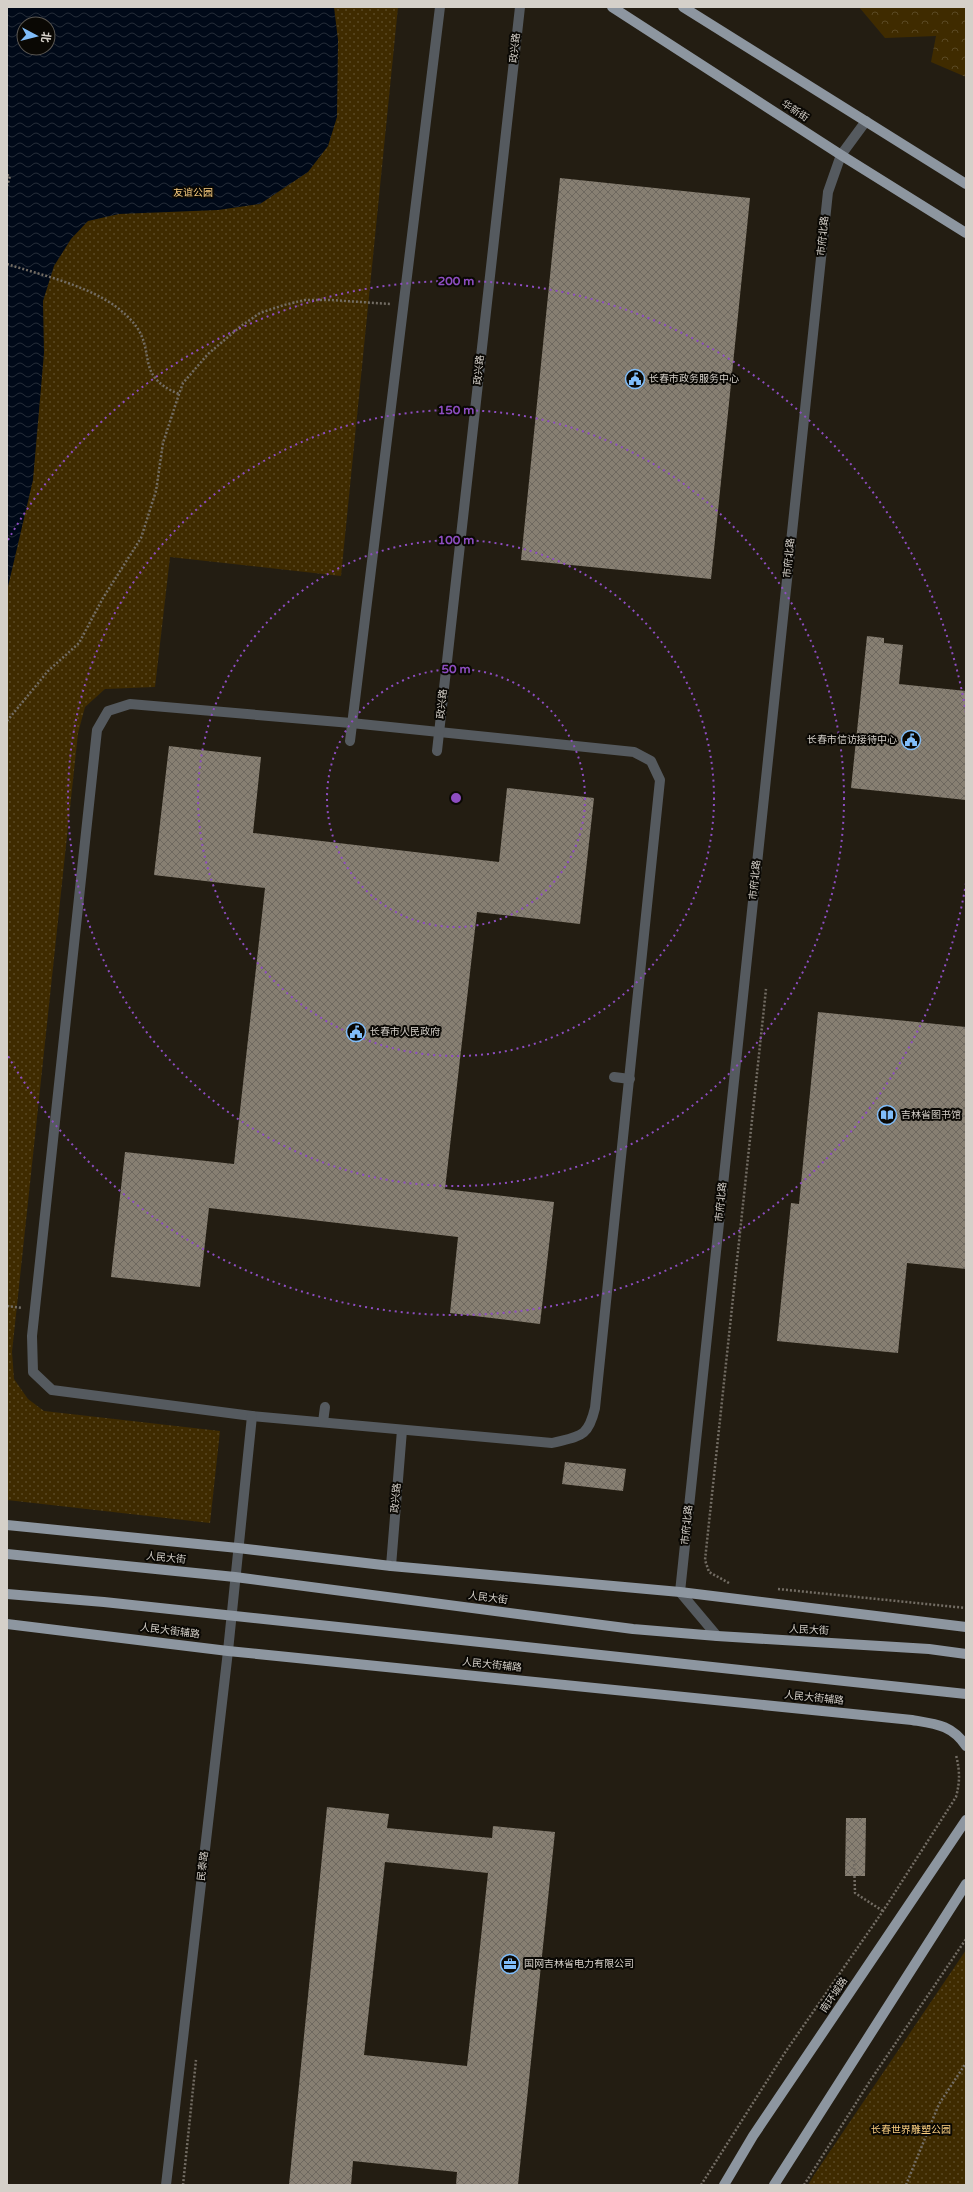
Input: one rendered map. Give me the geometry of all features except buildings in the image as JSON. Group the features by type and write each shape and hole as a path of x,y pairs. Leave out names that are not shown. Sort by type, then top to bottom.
{"main road":[{"name":"华新街","path":"612,7 841,155 966,233"},
{"path":"683,7 966,184"},
{"path":"7,1525 238,1548 391,1566 680,1592 966,1627"},
{"name":"人民大街","path":"7,1554 235,1577 633,1629 717,1636 929,1649 966,1654"},
{"path":"7,1594 104,1602 966,1694"},
{"name":"人民大街辅路","path":"7,1624 228,1650 912,1720 946,1727 958,1734 966,1746"},
{"name":"南环城路","path":"724,2185 753,2136 966,1820"},
{"path":"774,2185 966,1884"}],"street":[{"path":"350,741 402,306 440,7"},
{"name":"政兴路","path":"437,751 520,7"},
{"name":"市府北路","path":"680,1592 828,192 841,155 866,121"},
{"path":"130,704 351,723 634,752 651,761 660,780 596,1400 591,1426 580,1436 552,1443 252,1416 52,1390 33,1372 32,1336 97,730 108,711 130,704"},
{"path":"614,1077 630,1079"},
{"path":"323,1422 325,1407"},
{"path":"238,1548 252,1416"},
{"name":"政兴路","path":"391,1566 402,1430"},
{"name":"民泰路","path":"166,2185 232,1616 238,1548"},
{"path":"680,1592 717,1636"}],"path":[{"path":"7,175 10,176 7,186"},
{"path":"7,264 105,299 132,320 141,333 150,373 165,388 179,394"},
{"path":"7,721 48,671 79,643 102,598 141,538 156,492 163,443 183,383 208,354 241,326 260,313 305,300 357,301 402,306"},
{"path":"737,1584 719,1580 709,1572 705,1560 766,989"},
{"path":"776,1588 966,1608"},
{"path":"701,2185 786,2051 883,1911 956,1797 960,1784 960,1770 953,1751"},
{"path":"854,1860 855,1893 883,1911"},
{"path":"804,2185 870,2081 966,1939"},
{"path":"183,2185 197,2053"},
{"path":"906,2185 939,2104 966,2063"}],"green space":[{"name":"友谊公园","path":"7,7 398,7 341,576 170,557 155,687 105,689 85,707 78,733 12,1352 14,1379 28,1399 44,1411 220,1431 210,1523 7,1500"},
{"path":"859,7 966,7 966,77 931,62 936,36 885,38"},
{"name":"长春世界雕塑公园","path":"966,1950 966,2185 808,2185 814,2175"}],"water":[{"path":"7,7 334,7 338,40 337,117 328,146 308,172 260,204 218,210 119,214 88,221 71,239 54,266 43,301 44,353 33,480 7,591"}],"place":[{"name":"长春市政务服务中心","path":"635,379"},
{"name":"长春市信访接待中心","path":"911,740"},
{"name":"长春市人民政府","path":"356,1032"},
{"name":"吉林省图书馆","path":"887,1115"},
{"name":"国网吉林省电力有限公司","path":"510,1964"}]}
